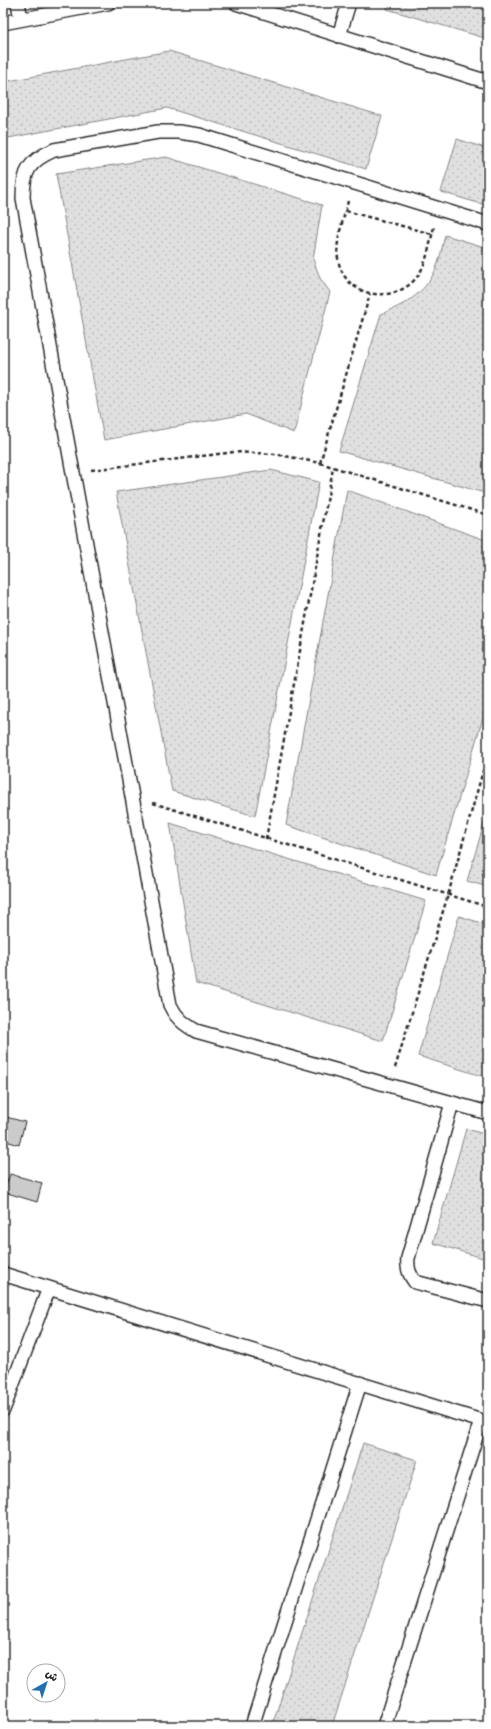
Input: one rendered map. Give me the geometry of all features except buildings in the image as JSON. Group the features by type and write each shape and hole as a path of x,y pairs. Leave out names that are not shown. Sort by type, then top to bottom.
{"lane":[{"path":"18,3 21,20"},
{"path":"3,23 108,3"},
{"path":"236,3 488,82"},
{"path":"339,36 349,3"},
{"path":"488,224 199,135 179,132 158,132 54,150 38,157 28,169 23,183 23,198 170,1005 175,1016 184,1025 196,1031 488,1113"},
{"path":"452,1103 408,1258 407,1267 410,1276 415,1282 488,1301"},
{"path":"3,1274 484,1422 384,1726"},
{"path":"3,1410 49,1288"},
{"path":"252,1726 360,1383"}],"path":[{"path":"353,183 337,247 338,259 342,271 349,281 359,289 370,294 384,295 397,292 409,286 419,275 438,209"},
{"path":"346,211 432,234"},
{"path":"320,463 370,294"},
{"path":"73,472 234,452 275,454 320,463 488,515"},
{"path":"266,839 333,468"},
{"path":"390,1086 448,895 488,752"},
{"path":"133,797 488,907"}],"shaded area":[{"path":"388,3 488,3 488,39 387,9"},
{"path":"169,51 382,116 366,169 167,108 3,139 3,82"},
{"path":"457,139 488,149 488,206 441,192"},
{"path":"166,157 322,205 313,259 320,278 330,292 294,433 246,414 104,440 56,174"},
{"path":"445,235 488,248 488,494 339,451 381,314 405,303 425,287 437,267"},
{"path":"271,470 319,482 255,816 172,791 116,492"},
{"path":"347,490 488,541 488,701 436,875 286,825"},
{"path":"488,810 488,887 467,881"},
{"path":"170,823 426,901 383,1041 196,983"},
{"path":"459,916 488,925 488,1078 418,1056"},
{"path":"466,1129 488,1135 488,1252 486,1259 433,1243"},
{"path":"363,1443 417,1460 332,1726 272,1726"}]}
